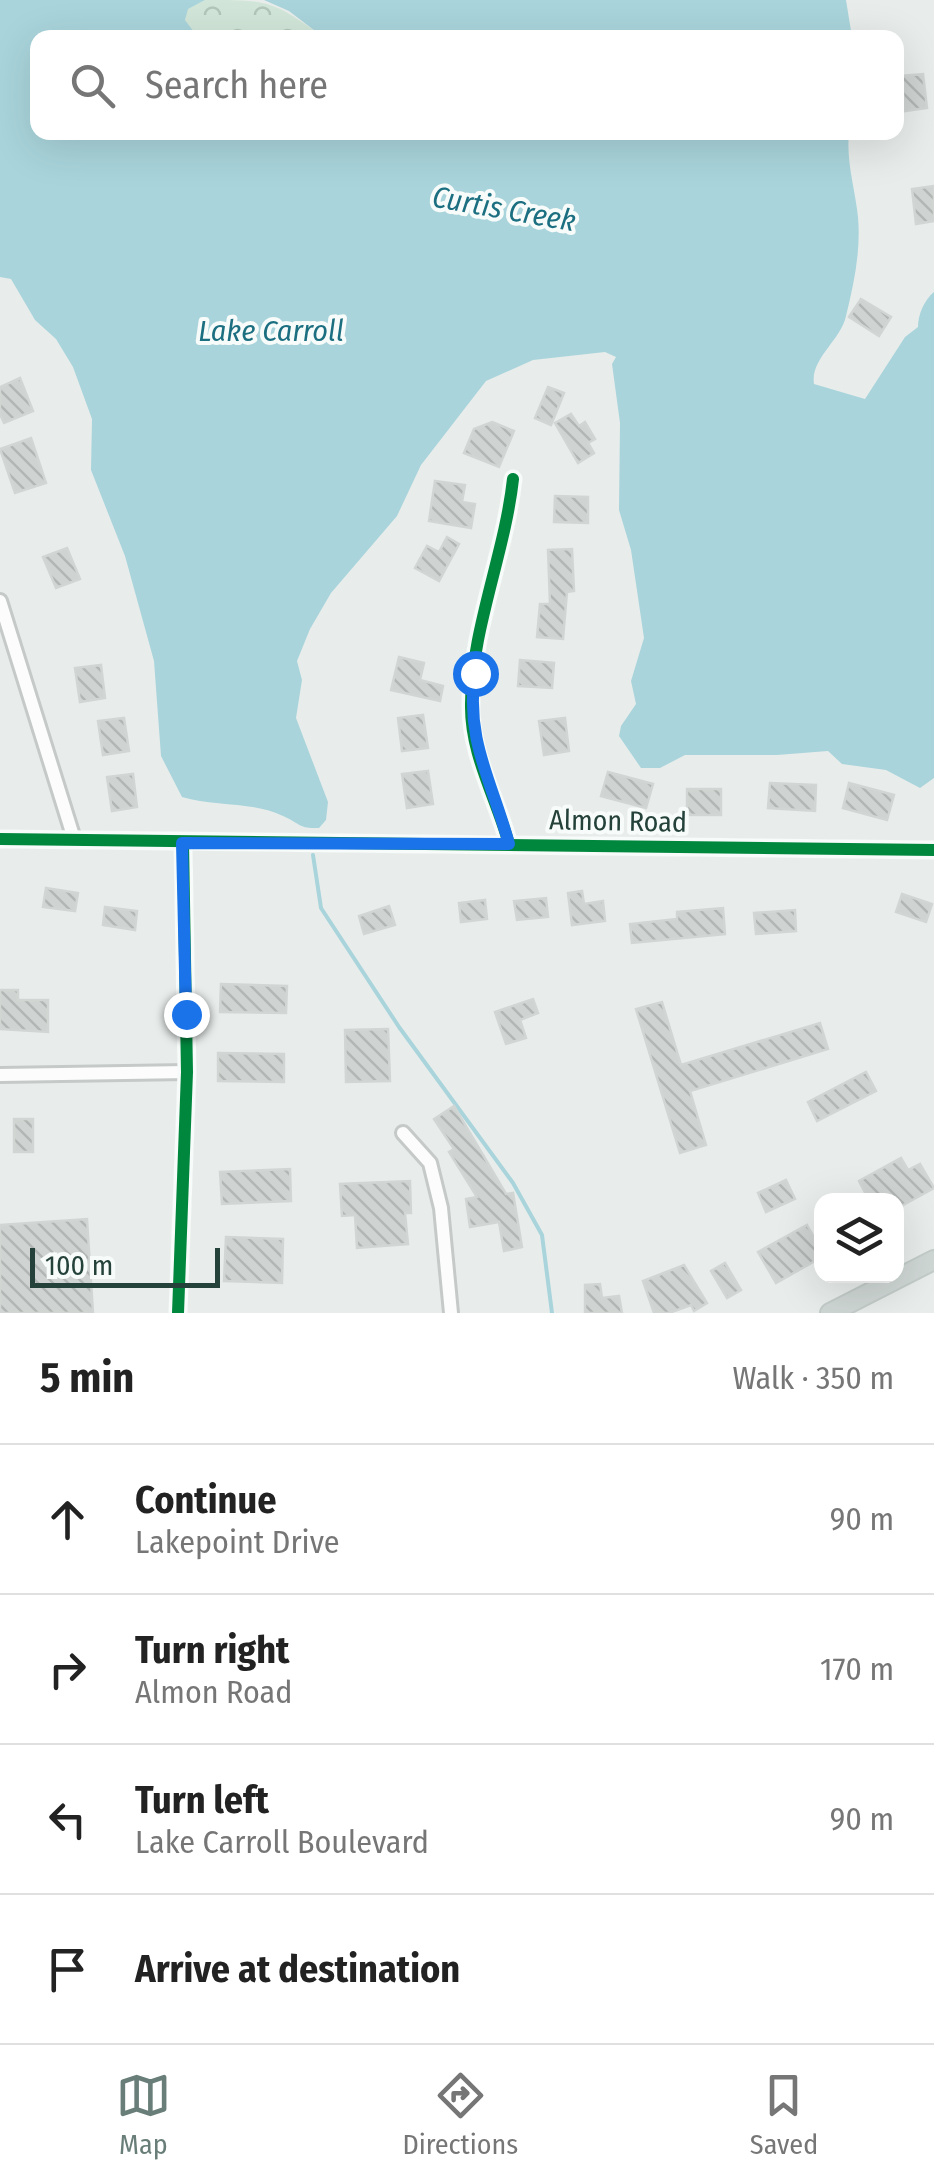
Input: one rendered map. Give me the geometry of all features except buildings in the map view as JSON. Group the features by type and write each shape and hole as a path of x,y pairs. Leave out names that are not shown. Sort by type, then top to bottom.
{"main road":[{"path":"830,1313 934,1260"}],"street":[{"path":"509,844 481,764 470,703 477,650 508,526 514,478"},
{"path":"0,601 74,838"},
{"name":"Almon Road","path":"0,839 934,850"},
{"path":"178,1313 187,1072 182,843"},
{"path":"0,1076 187,1072"},
{"path":"403,1133 430,1163 440,1208 451,1313"}],"green space":[{"path":"205,0 257,2 280,9 313,30 193,30 185,20 187,9"}],"water":[{"name":"Lake Carroll","path":"0,0 205,0 188,9 185,20 193,30 30,30 30,140 848,140 858,217 856,267 843,325 817,366 814,384 865,399 905,337 918,327 922,308 934,292 934,778 920,788 886,770 842,764 828,751 685,755 660,768 641,768 619,736 636,704 631,681 644,638 631,550 619,510 620,423 612,364 616,357 605,352 533,360 486,381 421,465 397,516 331,593 297,661 302,680 296,718 328,802 326,820 319,828 303,826 259,808 182,797 161,756 154,661 125,556 91,470 92,419 73,367 56,339 35,320 11,279 0,277"},
{"path":"264,0 846,0 851,30 314,30 289,11"}],"waterway":[{"path":"313,855 321,908 399,1027 513,1183 542,1235 552,1313"}],"cycle path":[{"path":"509,844 479,758 471,704 476,648 513,479"},
{"path":"0,839 934,850"},
{"path":"178,1313 187,1072 183,843"}],"route":[{"path":"186,1014 182,843 509,844 473,732 470,703 475,673"}],"water label":[{"name":"Curtis Creek","path":"504,209"}]}
